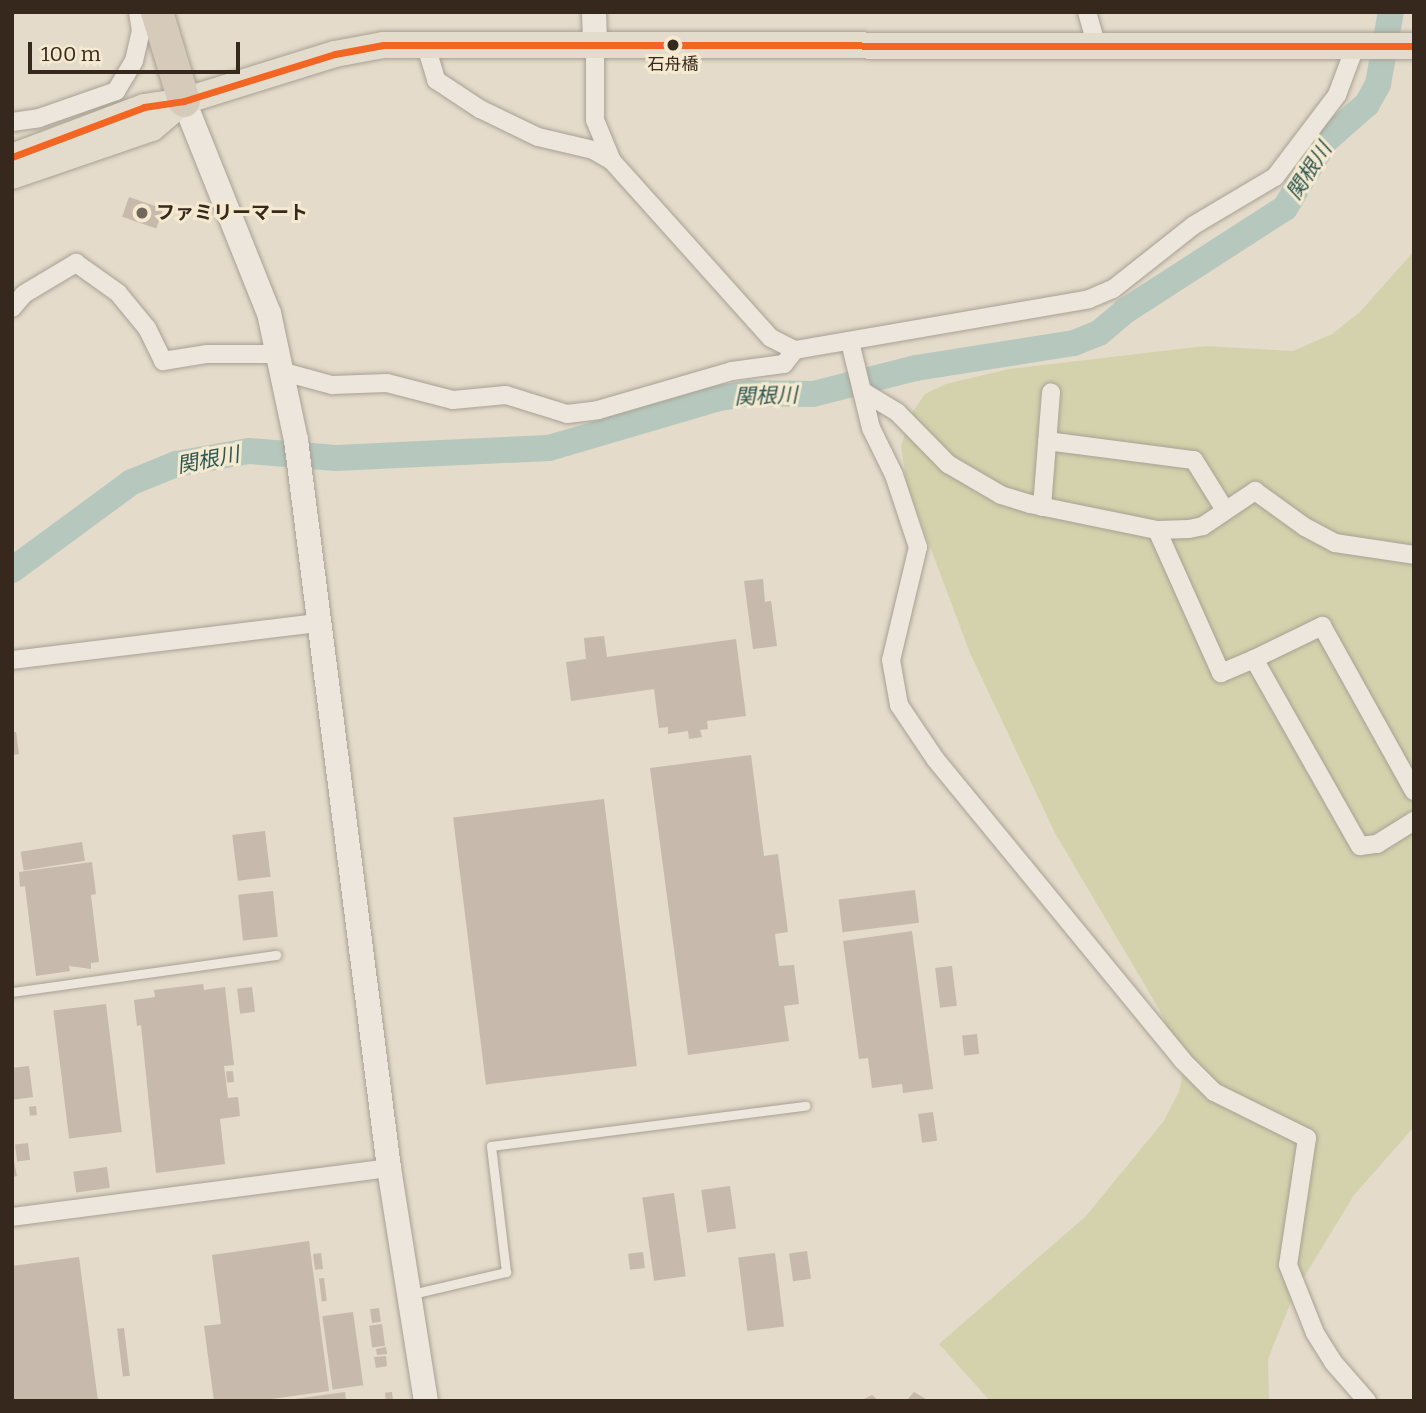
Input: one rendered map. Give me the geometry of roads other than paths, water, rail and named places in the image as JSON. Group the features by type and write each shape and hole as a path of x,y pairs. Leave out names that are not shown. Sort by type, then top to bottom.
{"highway":[{"path":"157,12 184,101"}],"main road":[{"path":"12,157 144,107 184,101 335,54 425,43 1409,46"},
{"path":"12,176 152,128 184,101"}],"street":[{"path":"12,122 39,118 116,91 134,61 141,31 138,12"},
{"path":"594,12 595,120 612,161"},
{"path":"1087,12 1097,46"},
{"path":"425,43 436,80 480,109 538,137 593,150 612,161 771,338 795,350 1089,299 1113,289 1195,225 1275,177 1337,95 1364,46"},
{"path":"184,101 269,313 282,363 296,440 389,1168 412,1294 426,1401"},
{"path":"12,308 24,295 76,262 118,293 147,328 163,361 207,354 282,363 332,385 387,383 453,400 506,395 567,414 598,410 732,372 784,363 795,350"},
{"path":"850,342 871,428 894,475 918,547 891,660 899,705 912,728 987,824 1182,1060 1214,1092 1307,1138 1288,1265 1315,1333 1332,1362 1367,1401"},
{"path":"862,391 897,412 948,464 1000,495 1042,507 1157,530 1203,526 1255,491 1305,527 1335,543 1414,555"},
{"path":"1042,507 1051,392"},
{"path":"1047,441 1194,460 1225,510"},
{"path":"1157,530 1221,673 1322,626 1414,791"},
{"path":"12,660 319,623"},
{"path":"1254,659 1360,846 1377,844 1414,821"},
{"path":"12,1217 389,1168"}],"lane":[{"path":"12,992 276,955"},
{"path":"412,1294 506,1272 491,1146 806,1106"}],"waterway":[{"name":"関根川","path":"12,570 132,482 176,464 249,451 336,458 549,448 715,399 750,393 813,394 916,368 1074,343 1099,333 1125,311 1285,208 1325,141 1367,104 1378,84 1391,12"}],"place":[{"name":"石舟橋","path":"673,45"},
{"name":"ファミリーマート","path":"142,213"}]}
